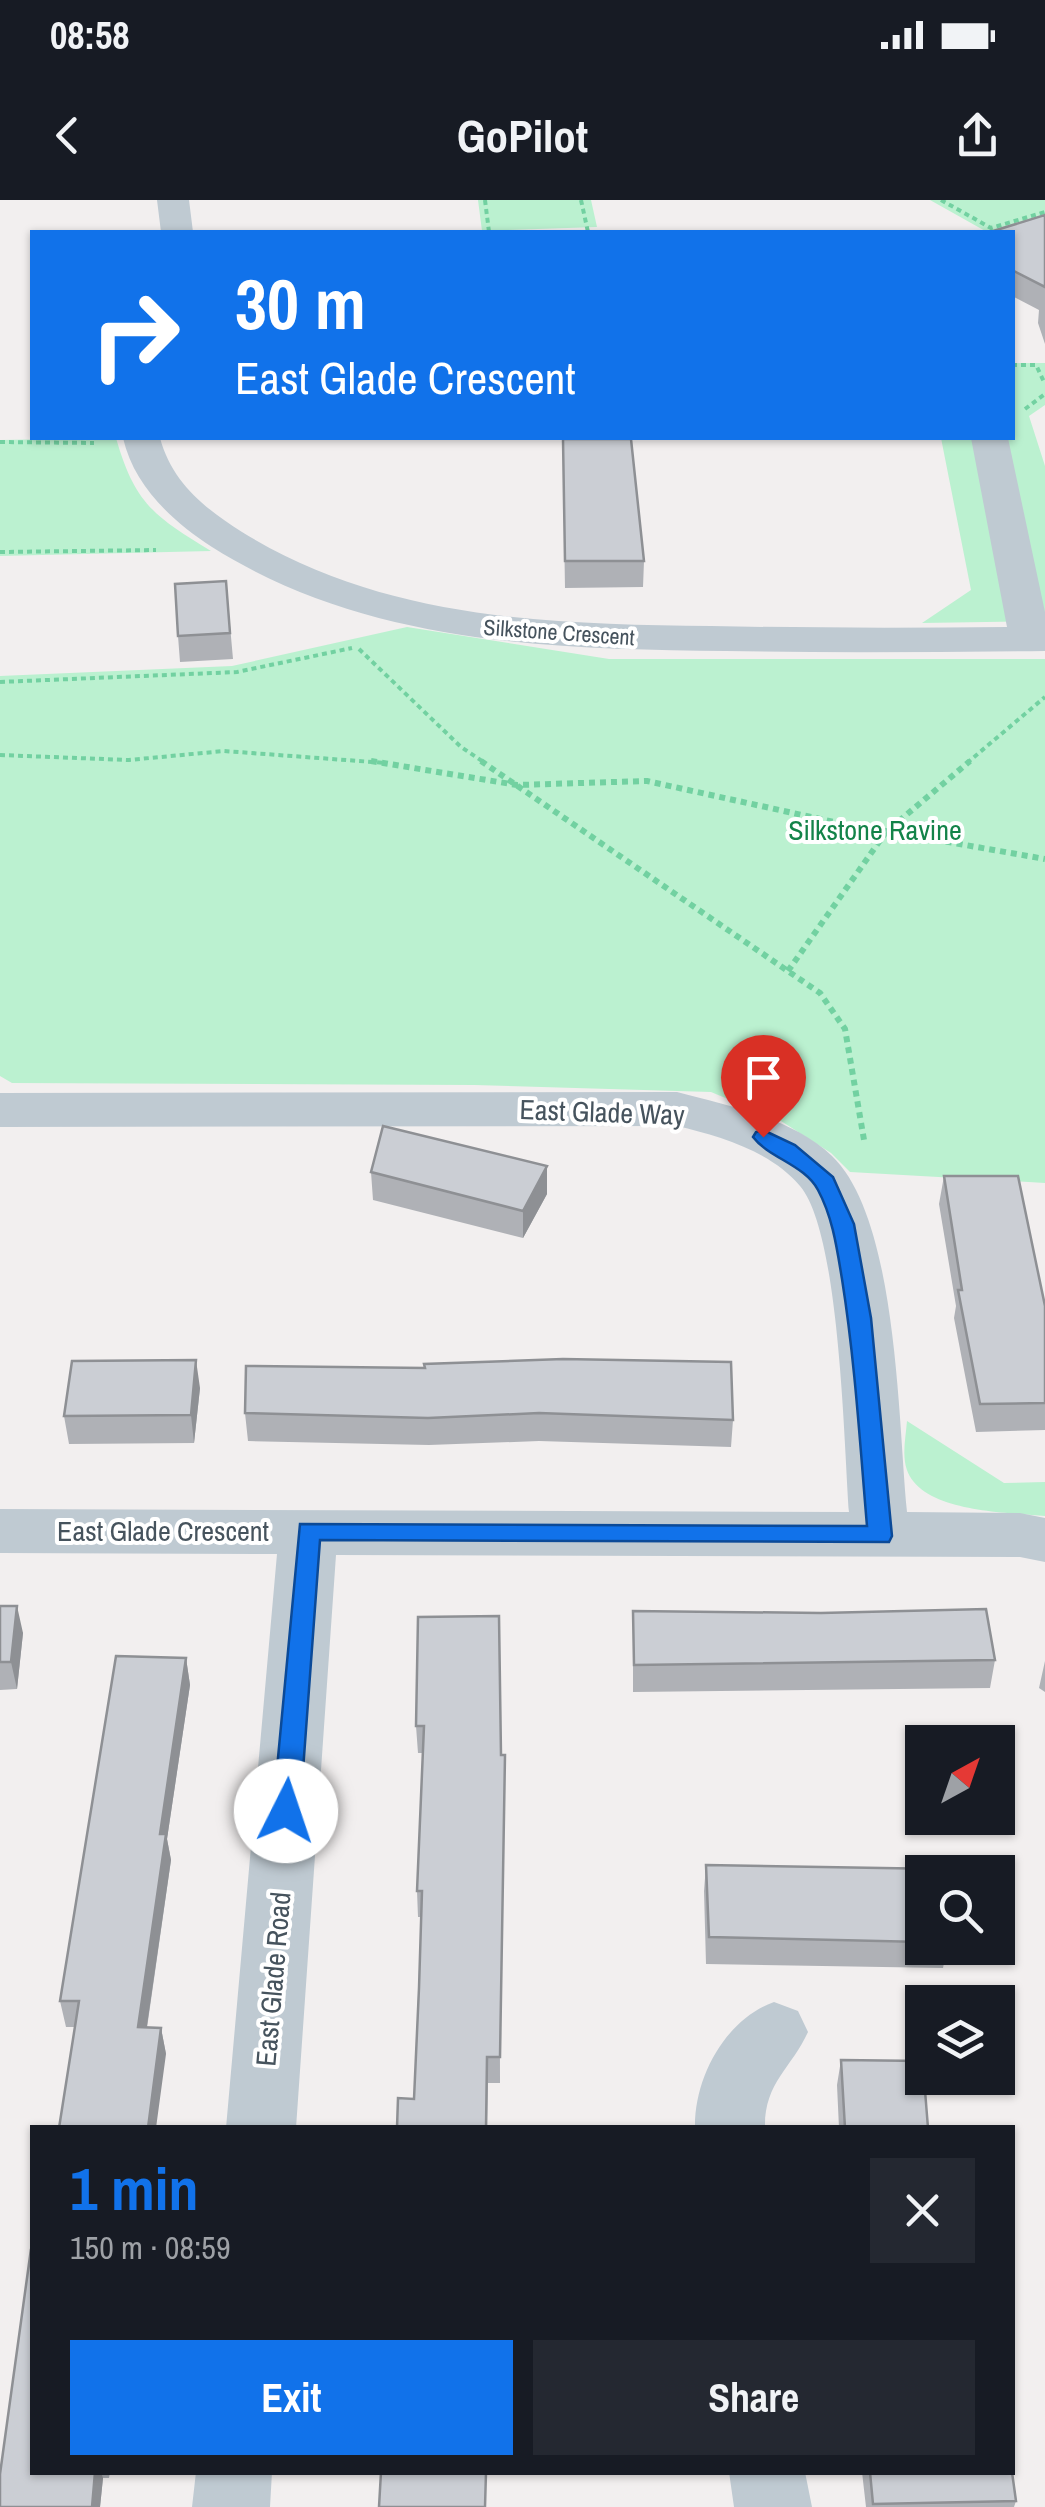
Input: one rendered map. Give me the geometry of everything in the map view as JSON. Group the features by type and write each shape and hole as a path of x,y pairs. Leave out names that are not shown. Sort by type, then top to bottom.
{"street":[{"path":"172,200 177,230"},
{"name":"Silkstone Crescent","path":"142,440 152,465 179,502 237,548 344,596 460,624 615,638 1037,640"},
{"path":"990,440 1037,640"},
{"name":"East Glade Way","path":"0,1110 677,1110 739,1124 787,1150 826,1182 844,1224 860,1318 880,1536"},
{"name":"East Glade Crescent","path":"0,1531 1020,1535 1045,1540"},
{"name":"East Glade Road","path":"262,2125 308,1531"},
{"path":"730,2125 728,2110 738,2072 774,2032"},
{"path":"232,2507 234,2475"},
{"path":"768,2475 774,2507"}],"path":[{"path":"485,200 490,230"},
{"path":"581,200 588,230"},
{"path":"941,200 991,228 1045,212"},
{"path":"1015,365 1036,365 1045,384"},
{"path":"0,442 142,440"},
{"path":"0,552 237,548"},
{"path":"344,596 356,647 462,747 820,993 845,1029 866,1155"},
{"path":"0,682 236,672 460,624"},
{"path":"788,971 886,832 1045,697"},
{"path":"0,755 129,760 224,751 367,760 517,784 647,781 886,832 1045,859"}],"green space":[{"path":"478,200 591,200 597,227 511,230 482,230"},
{"path":"930,200 1045,200 1045,217 983,230"},
{"path":"1015,363 1045,363 1045,405 1029,416 1045,466 1045,621 922,623 971,590 941,440 1015,440"},
{"path":"0,440 117,440 131,479 149,506 211,551 0,556"},
{"name":"Silkstone Ravine","path":"407,627 609,659 1045,659 1045,1183 850,1172 831,1153 781,1121 711,1092 474,1085 12,1083 0,1076 0,676 232,666"},
{"path":"907,1421 1004,1483 1045,1482 1045,1516 963,1507 924,1491 911,1479 905,1462"}],"building":[{"path":"1045,215 1045,287 1015,272 1015,230 996,230"},
{"path":"563,440 631,440 644,561 565,561"},
{"path":"226,581 230,633 178,636 175,584"},
{"path":"383,1126 547,1166 523,1211 371,1172"},
{"path":"944,1176 1018,1176 1045,1306 1045,1403 980,1404 958,1290 962,1290"},
{"path":"563,1359 731,1362 733,1420 539,1413 428,1418 245,1413 246,1366 425,1368 424,1364"},
{"path":"196,1360 191,1415 64,1416 72,1361"},
{"path":"0,1606 17,1606 11,1662 0,1662"},
{"path":"986,1609 995,1660 634,1665 633,1611 821,1613"},
{"path":"499,1616 501,1755 505,1755 500,2057 487,2057 486,2125 397,2125 398,2098 414,2099 419,1988 422,1891 417,1891 424,1726 416,1726 418,1617"},
{"path":"116,1656 186,1658 160,1834 166,1834 138,2027 161,2028 148,2125 59,2125 79,2001 60,2001"},
{"path":"706,1865 905,1868 905,1942 709,1937"},
{"path":"841,2060 905,2061 905,2095 925,2095 928,2125 845,2125"},
{"path":"30,2256 30,2475 95,2475 92,2507 0,2507 0,2474"},
{"path":"381,2475 486,2475 485,2507 379,2507"},
{"path":"870,2475 1012,2475 1016,2501 873,2504"}],"route":[{"path":"286,1811 308,1531 880,1536 860,1318 844,1224 826,1182 787,1150 763,1137"}]}
